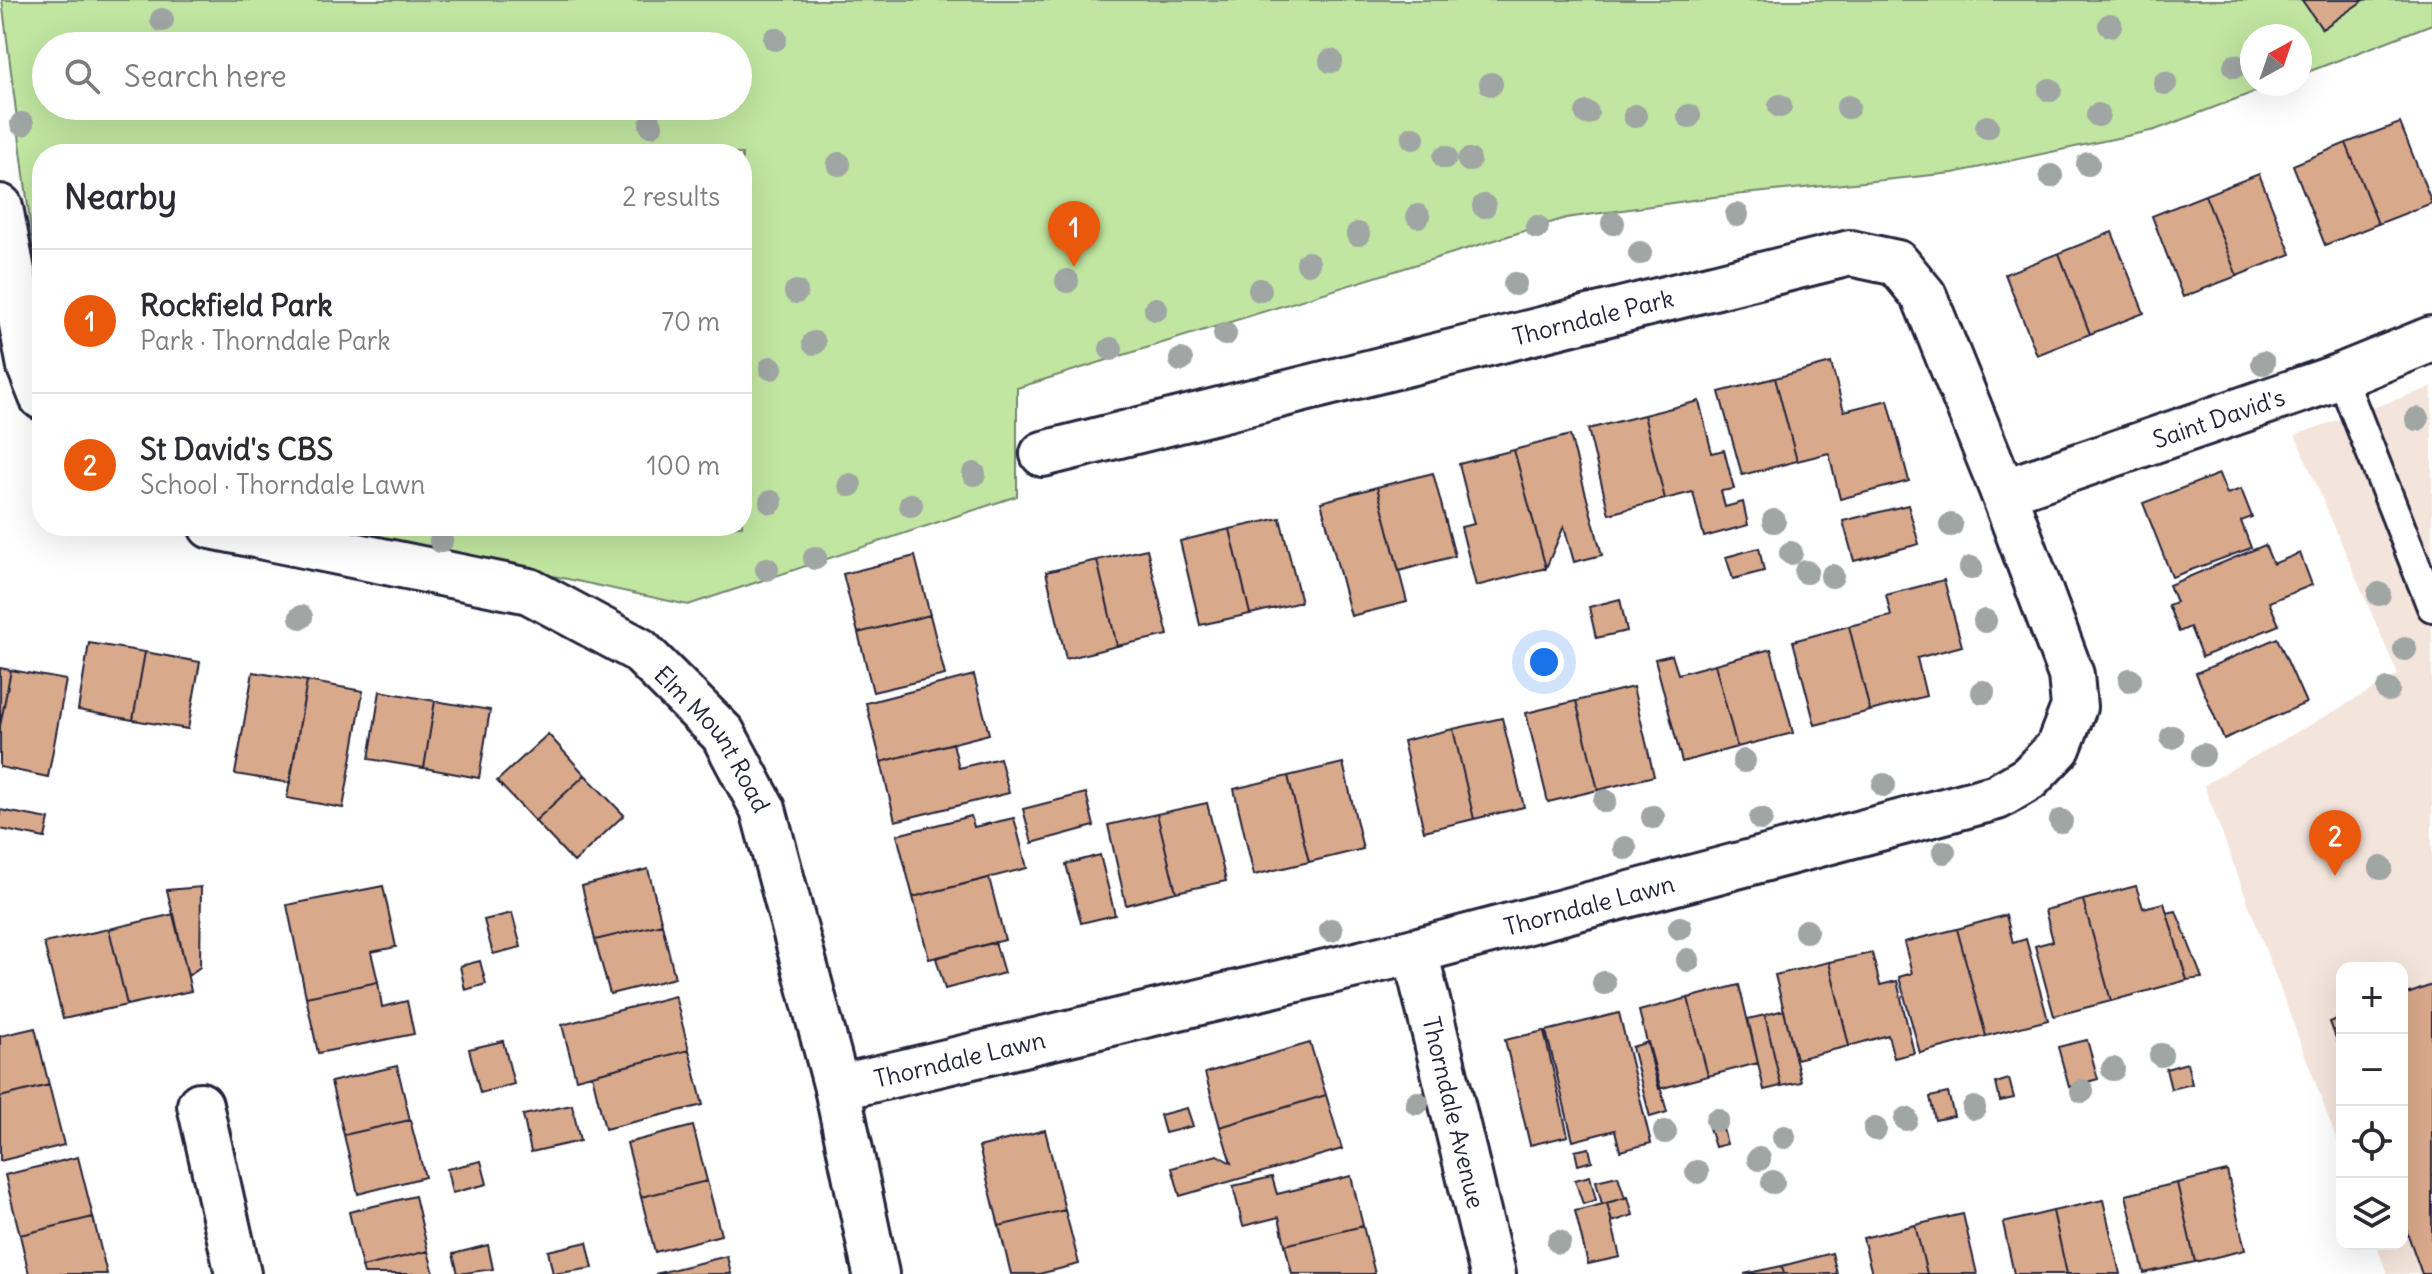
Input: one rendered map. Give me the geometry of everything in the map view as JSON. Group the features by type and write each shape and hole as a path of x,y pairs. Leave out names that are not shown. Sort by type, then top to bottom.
{"street":[{"path":"0,207 32,372"},
{"name":"Thorndale Park","path":"1043,454 1850,253 1897,263 1924,296 2003,492"},
{"name":"Saint David's","path":"2003,492 2341,376 2432,339"},
{"name":"Thorndale Lawn","path":"837,1088 1415,951 1997,797 2029,778 2058,748 2074,707 2071,675 2003,492"},
{"name":"Elm Mount Road","path":"260,536 529,591 639,650 723,734 763,809 837,1088 876,1274"},
{"name":"Thorndale Avenue","path":"1415,951 1493,1274"},
{"path":"200,1105 238,1274"}],"lane":[{"path":"2341,376 2432,607"}],"shaded area":[{"path":"2432,387 2432,1274 2387,1274 2378,1250 2408,1250 2408,962 2336,962 2336,1138 2204,785 2398,675 2295,435"}],"green space":[{"path":"2,0 2432,0 2432,24 2312,70 2312,24 2240,24 2240,96 2244,96 2155,130 1953,173 1714,197 1566,218 1017,388 1017,496 688,605 368,536 752,536 752,144 32,144 32,238"}],"building":[{"path":"2302,0 2364,0 2322,29"},
{"path":"2400,123 2432,203 2378,224 2346,143"},
{"path":"2346,143 2378,224 2325,245 2293,165"},
{"path":"2259,174 2291,254 2237,276 2205,195"},
{"path":"2205,195 2237,276 2183,297 2152,216"},
{"path":"2112,232 2144,313 2090,334 2059,253"},
{"path":"2059,253 2090,334 2037,355 2005,274"},
{"path":"1831,363 1844,411 1888,400 1909,481 1840,499 1829,453 1797,461 1775,378"},
{"path":"1775,378 1797,461 1742,475 1719,392"},
{"path":"1699,401 1712,453 1724,450 1734,489 1721,491 1725,507 1743,502 1748,525 1704,537 1693,492 1665,499 1644,415"},
{"path":"1644,415 1665,499 1609,514 1588,429"},
{"path":"1570,435 1602,555 1574,562 1564,526 1546,568 1514,450"},
{"path":"1514,450 1546,568 1476,586 1461,527 1474,524 1459,464"},
{"path":"1433,473 1455,556 1399,571 1377,487"},
{"path":"2219,474 2227,494 2241,489 2252,517 2241,521 2251,548 2172,577 2143,503"},
{"path":"1377,487 1407,602 1351,616 1321,502"},
{"path":"1908,505 1919,544 1854,561 1843,521"},
{"path":"1280,518 1301,602 1250,614 1230,529"},
{"path":"1230,529 1250,614 1200,625 1180,541"},
{"path":"2265,545 2273,564 2300,553 2312,585 2269,602 2279,625 2202,657 2190,627 2179,632 2168,605 2176,602 2169,585"},
{"path":"1759,548 1764,571 1733,579 1726,557"},
{"path":"1147,549 1168,635 1117,646 1097,560"},
{"path":"915,556 930,615 858,633 843,574"},
{"path":"1097,560 1117,646 1066,659 1046,572"},
{"path":"1944,580 1962,646 1917,658 1926,696 1870,711 1849,626 1891,616 1886,595"},
{"path":"1620,599 1627,631 1596,638 1589,607"},
{"path":"930,615 945,675 873,692 858,633"},
{"path":"1849,626 1870,711 1815,725 1793,641"},
{"path":"2277,638 2306,703 2224,739 2196,673"},
{"path":"89,643 145,652 133,720 78,710"},
{"path":"1771,649 1793,733 1737,747 1715,664"},
{"path":"145,652 200,662 188,729 133,720"},
{"path":"1672,655 1678,674 1715,664 1737,747 1682,762 1655,659"},
{"path":"0,668 11,670 0,726"},
{"path":"11,670 66,680 48,777 0,767 0,726"},
{"path":"253,672 307,681 290,783 235,774"},
{"path":"974,675 989,734 881,762 866,703"},
{"path":"307,681 363,691 343,808 287,798"},
{"path":"1633,687 1654,776 1598,790 1576,701"},
{"path":"380,691 435,701 424,768 369,759"},
{"path":"435,701 490,710 479,778 424,768"},
{"path":"1576,701 1598,790 1548,802 1526,713"},
{"path":"1502,718 1524,807 1474,819 1453,729"},
{"path":"1453,729 1474,819 1424,831 1403,741"},
{"path":"548,734 585,775 535,821 497,781"},
{"path":"953,743 959,768 1000,758 1009,793 895,821 881,762"},
{"path":"1343,763 1363,849 1309,862 1288,776"},
{"path":"585,775 624,815 574,862 535,821"},
{"path":"1288,776 1309,862 1254,875 1234,789"},
{"path":"1086,793 1094,826 1032,843 1023,809"},
{"path":"1207,803 1226,881 1176,892 1157,814"},
{"path":"0,810 49,819 45,838 0,829"},
{"path":"1157,814 1176,892 1126,905 1108,825"},
{"path":"971,816 974,827 1014,818 1027,868 913,897 897,835"},
{"path":"1100,855 1115,915 1081,923 1066,864"},
{"path":"648,869 662,924 595,940 582,886"},
{"path":"989,878 1005,940 929,959 913,897"},
{"path":"383,886 396,947 371,952 378,982 306,997 287,905"},
{"path":"2136,886 2143,908 2164,903 2187,980 2111,1001 2083,900"},
{"path":"201,887 200,967 188,976 167,890"},
{"path":"2083,900 2111,1001 2054,1016 2035,946 2053,941 2045,910"},
{"path":"2176,911 2202,978 2187,980 2167,913"},
{"path":"512,913 521,947 493,954 484,920"},
{"path":"174,914 191,991 127,1005 109,929"},
{"path":"2006,915 2013,943 2026,939 2048,1020 1986,1036 1957,929"},
{"path":"662,924 675,978 610,994 595,940"},
{"path":"109,929 127,1005 63,1019 44,943"},
{"path":"1957,929 1986,1036 1920,1053 1899,977 1912,973 1904,942"},
{"path":"995,942 1004,973 945,989 936,958"},
{"path":"1872,953 1880,985 1897,981 1914,1053 1894,1058 1888,1035 1849,1046 1829,962"},
{"path":"480,961 486,984 465,990 460,966"},
{"path":"1829,962 1849,1046 1796,1059 1775,975"},
{"path":"378,982 382,1007 407,1001 414,1034 318,1053 306,997"},
{"path":"1739,985 1758,1063 1708,1076 1688,998"},
{"path":"2432,985 2432,1274 2422,1274 2408,1235 2408,994"},
{"path":"675,996 689,1050 576,1079 562,1025"},
{"path":"1688,998 1708,1076 1659,1089 1639,1011"},
{"path":"1784,1010 1801,1082 1781,1086 1765,1015"},
{"path":"1619,1013 1651,1143 1620,1151 1615,1130 1573,1141 1546,1031"},
{"path":"1765,1015 1781,1086 1764,1090 1748,1019"},
{"path":"2336,1020 2336,1038 2330,1022"},
{"path":"35,1028 49,1085 0,1097 0,1036"},
{"path":"1544,1031 1568,1136 1530,1145 1505,1040"},
{"path":"2087,1040 2098,1079 2069,1087 2058,1047"},
{"path":"503,1041 514,1084 480,1093 469,1049"},
{"path":"1648,1042 1667,1112 1650,1117 1632,1047"},
{"path":"1310,1043 1326,1095 1220,1127 1205,1073"},
{"path":"689,1050 703,1105 605,1129 592,1075"},
{"path":"2187,1063 2192,1084 2171,1089 2166,1069"},
{"path":"397,1066 410,1120 344,1135 331,1082"},
{"path":"2009,1079 2014,1098 2000,1101 1996,1083"},
{"path":"49,1085 64,1145 0,1161 0,1097"},
{"path":"1948,1093 1954,1116 1935,1120 1930,1097"},
{"path":"1326,1095 1342,1149 1180,1196 1172,1168 1217,1155 1231,1163 1220,1127"},
{"path":"572,1105 580,1141 531,1152 523,1115"},
{"path":"1187,1108 1193,1126 1165,1133 1160,1115"},
{"path":"410,1120 425,1177 358,1194 344,1135"},
{"path":"1721,1121 1727,1144 1715,1147 1708,1125"},
{"path":"693,1126 707,1181 641,1197 627,1143"},
{"path":"1045,1130 1065,1210 999,1226 979,1147"},
{"path":"1589,1148 1592,1161 1578,1165 1575,1151"},
{"path":"78,1157 93,1217 20,1235 5,1175"},
{"path":"481,1161 487,1184 452,1193 447,1169"},
{"path":"2227,1171 2245,1250 2195,1262 2177,1183"},
{"path":"1351,1176 1363,1226 1285,1245 1279,1217 1243,1226 1233,1186 1272,1177 1277,1194"},
{"path":"1590,1176 1596,1200 1583,1204 1575,1180"},
{"path":"1618,1176 1625,1198 1602,1204 1596,1181"},
{"path":"707,1181 721,1235 655,1252 641,1197"},
{"path":"2177,1183 2195,1262 2144,1273 2126,1195"},
{"path":"415,1196 428,1251 362,1267 349,1212"},
{"path":"1628,1197 1633,1215 1612,1222 1607,1203"},
{"path":"2103,1200 2120,1274 2067,1274 2053,1211"},
{"path":"1607,1203 1620,1257 1588,1264 1575,1211"},
{"path":"1065,1210 1079,1264 1039,1274 1011,1274 999,1226"},
{"path":"2053,1211 2067,1274 2014,1274 2003,1223"},
{"path":"1963,1214 1977,1274 1927,1274 1915,1225"},
{"path":"93,1217 107,1274 29,1274 20,1235"},
{"path":"1915,1225 1927,1274 1872,1274 1863,1238"},
{"path":"1363,1226 1375,1274 1292,1274 1285,1245"},
{"path":"587,1242 593,1268 553,1274 548,1251"},
{"path":"488,1245 493,1269 458,1274 453,1254"},
{"path":"428,1251 434,1274 364,1274 362,1267"},
{"path":"1832,1253 1837,1274 1784,1274 1782,1266"},
{"path":"727,1256 731,1274 655,1274"},
{"path":"1782,1266 1784,1274 1744,1274"}],"place":[{"name":"Rockfield Park","path":"1074,267"},
{"name":"St David's CBS","path":"2335,876"}]}
